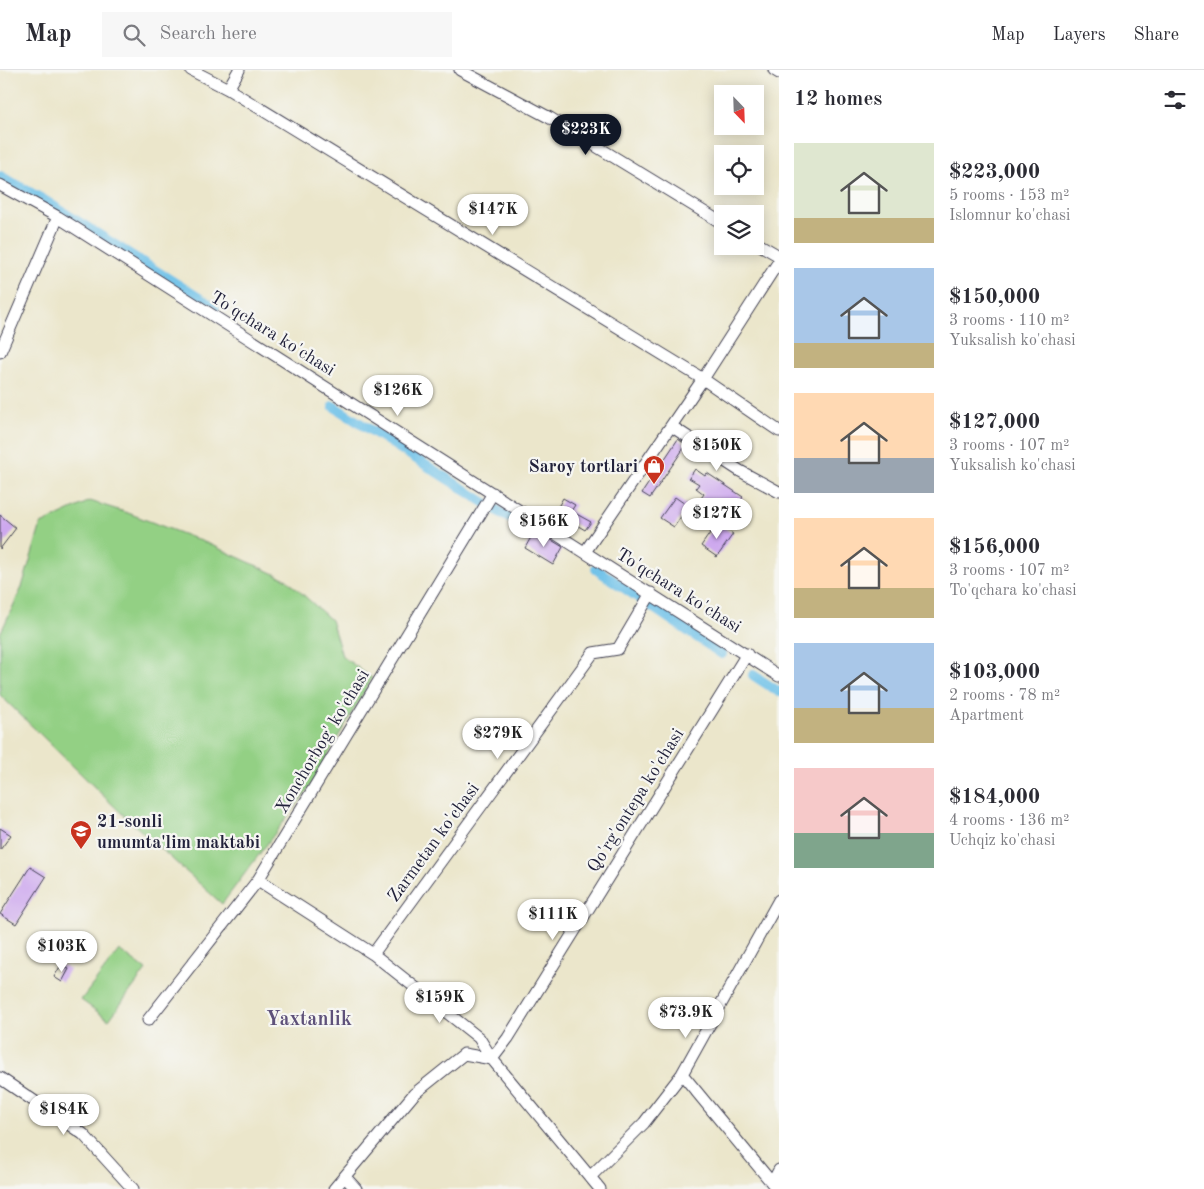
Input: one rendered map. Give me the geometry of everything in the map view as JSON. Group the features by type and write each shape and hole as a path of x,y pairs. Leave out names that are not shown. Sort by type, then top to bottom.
{"street":[{"path":"191,70 228,89 703,379 779,431"},
{"path":"228,89 239,70"},
{"path":"460,70 550,118 714,218"},
{"path":"774,70 779,73"},
{"name":"To'qchara ko'chasi","path":"0,185 58,217 779,676"},
{"path":"0,352 58,217"},
{"path":"764,247 779,256"},
{"path":"585,552 703,379 779,261"},
{"path":"671,426 740,471 779,492"},
{"name":"Xonchorbog' ko'chasi","path":"148,1020 258,880 493,493"},
{"name":"Zarmetan ko'chasi","path":"373,954 593,653 618,649 651,593"},
{"name":"Qo'rg'ontepa ko'chasi","path":"492,1059 508,1038 747,654"},
{"path":"258,880 373,954 479,1038 492,1059 600,1189"},
{"path":"590,1177 644,1123 682,1074 779,900"},
{"path":"334,1189 414,1094 428,1082 464,1054 492,1059"},
{"path":"682,1074 775,1186"},
{"path":"0,1078 84,1134 133,1189"},
{"path":"775,1186 779,1170"},
{"path":"345,1177 356,1189"}],"green space":[{"path":"90,501 128,513 209,544 286,579 331,620 342,656 372,678 309,788 222,904 119,811 0,695 0,634 22,587 41,524"},
{"path":"119,950 146,970 109,1020 81,1000"}],"building":[{"path":"678,439 686,445 650,498 642,493"},
{"path":"695,469 705,476 707,473 743,497 732,513 723,507 710,526 691,512 704,494 696,488 699,484 689,478"},
{"path":"675,497 688,506 674,527 660,518"},
{"path":"563,498 575,505 571,511 591,522 585,530 555,512"},
{"path":"0,515 16,528 0,549"},
{"path":"717,523 733,534 717,557 701,546"},
{"path":"535,530 563,547 553,565 525,548"},
{"path":"0,828 11,835 0,850"},
{"path":"30,867 46,877 16,924 0,914"},
{"path":"61,965 69,969 62,982 54,977"}],"waterway":[{"path":"0,176 44,200 215,308"},
{"path":"333,406 509,518"},
{"path":"596,569 722,654"},
{"path":"753,675 779,692"}],"place":[{"name":"Saroy tortlari","path":"654,485"},
{"name":"21-sonli umumta'lim maktabi","path":"81,850"}],"district":[{"name":"Yaxtanlik","path":"309,1018"}]}
